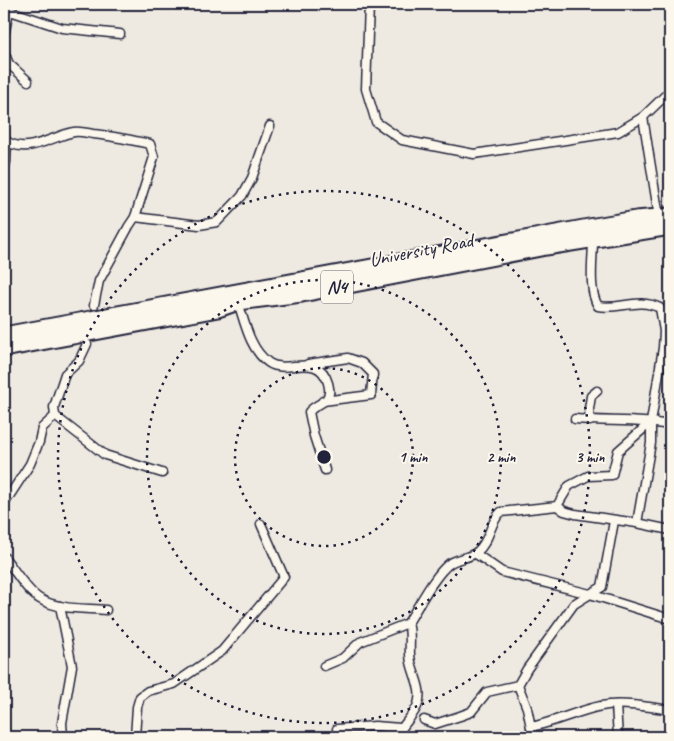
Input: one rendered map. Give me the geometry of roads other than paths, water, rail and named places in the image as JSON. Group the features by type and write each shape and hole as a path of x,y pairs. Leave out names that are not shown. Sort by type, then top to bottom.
{"highway":[{"name":"University Road","path":"4,349 218,309 238,302 302,294 545,241 636,219 667,220"},
{"name":"University Road","path":"4,335 545,241 594,240 667,220"}],"street":[{"path":"369,4 366,89 376,122 402,140 474,154 618,132 643,117 670,91"},
{"path":"4,36 6,8 62,28 120,34"},
{"path":"4,52 9,64 28,81"},
{"path":"643,117 667,220"},
{"path":"135,217 199,225 216,222 242,196 249,184 270,126"},
{"path":"4,170 6,140 22,146 32,146 75,132 114,136 150,144 154,157 135,217 99,281 94,305"},
{"path":"594,240 593,287 598,306 606,307 634,302 650,303 660,308 667,332 651,422 651,443 637,523"},
{"path":"238,302 254,348 267,362 276,367 348,358 362,363 373,374 371,395 323,401"},
{"path":"87,344 79,361 65,374 54,407 55,416 105,455 162,473"},
{"path":"304,365 318,368 324,373 330,391 327,398 314,406 309,412 314,436 325,470"},
{"path":"590,421 588,409 591,396 597,391"},
{"path":"4,504 30,464 39,442 42,428 55,416"},
{"path":"575,420 651,422 670,425"},
{"path":"557,506 569,486 588,476 612,475 618,451 651,422"},
{"path":"324,666 342,658 360,642 408,623 450,563 476,554 489,536 494,518 501,512 557,506 564,511 575,514 670,530"},
{"path":"424,720 434,724 471,712 487,692 518,685 574,604 602,587 614,521"},
{"path":"135,737 137,707 140,697 148,691 174,684 222,651 284,577 261,524"},
{"path":"476,554 502,572 590,594 670,619"},
{"path":"4,557 32,593 40,600 60,606 106,610"},
{"path":"60,606 72,666 62,723 63,737"},
{"path":"398,737 400,728 414,713 419,704 420,691 411,663 408,623"},
{"path":"518,685 527,708 533,737"},
{"path":"531,727 602,706 616,705 670,710"},
{"path":"616,705 618,737"},
{"path":"337,729 376,726 400,728"}]}
